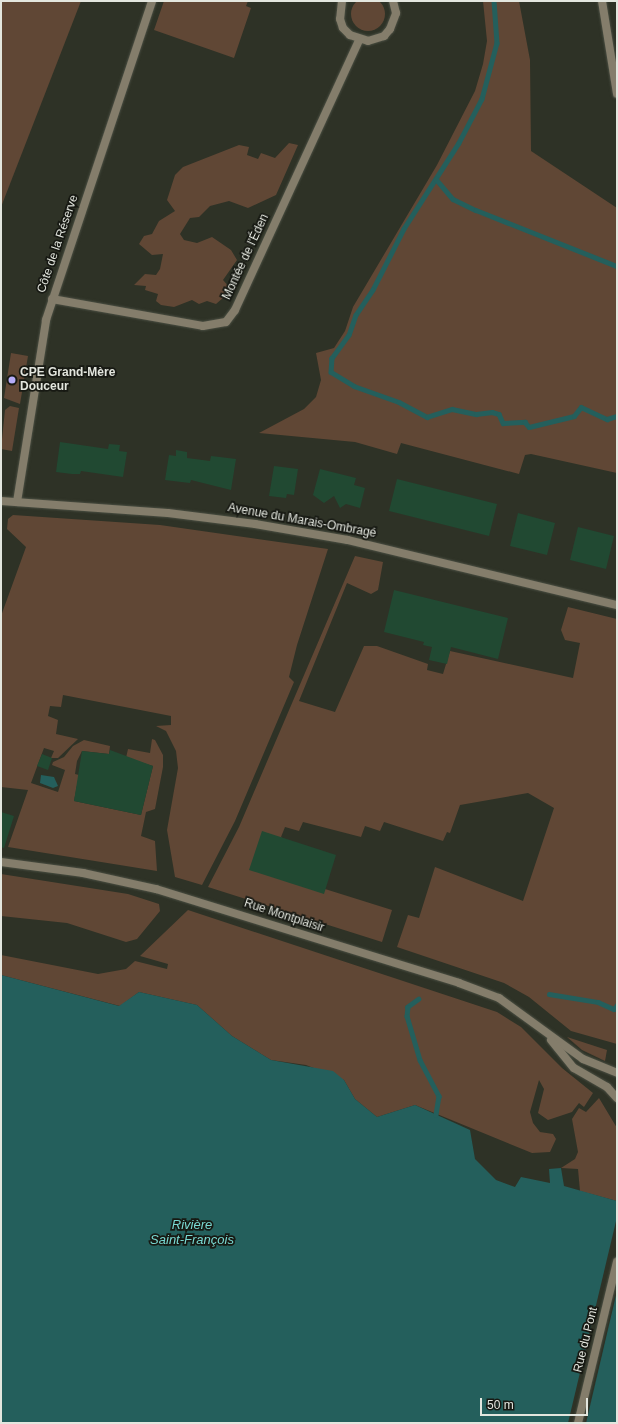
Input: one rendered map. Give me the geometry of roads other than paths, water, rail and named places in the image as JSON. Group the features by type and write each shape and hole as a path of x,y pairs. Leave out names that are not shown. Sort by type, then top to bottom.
{"street":[{"name":"Côte de la Réserve","path":"17,502 44,329 52,299 152,1"},
{"path":"342,1 340,19 343,28 359,40 376,40 390,29 396,13 393,1"},
{"path":"602,1 617,94"},
{"name":"Montée de l'Éden","path":"52,299 203,326 226,322 235,310 359,40"},
{"name":"Avenue du Marais-Ombragé","path":"1,501 168,513 312,533 617,604"},
{"name":"Rue Montplaisir","path":"1,862 111,878 200,901 486,993 524,1013 583,1060 617,1072"},
{"name":"Rue Montplaisir","path":"546,1032 574,1068 607,1087 617,1098"},
{"name":"Rue du Pont","path":"578,1423 617,1262"}],"water":[{"path":"41,775 54,777 58,786 53,788 40,783"},
{"name":"Rivière Saint-François","path":"1,975 119,1006 139,992 197,1005 232,1036 271,1060 333,1071 344,1080 355,1099 377,1117 415,1105 470,1130 475,1159 496,1180 515,1187 521,1177 550,1183 549,1169 561,1168 564,1186 617,1201 617,1423 1,1423"}],"waterway":[{"path":"494,1 497,43 482,99 459,143 404,229 373,290 356,315 349,335 332,358 331,372 354,386 399,402 427,417 452,409 476,414 492,412 499,414 503,423 525,422 529,427 574,416 581,407 607,419 617,416"},
{"path":"436,179 453,199 476,210 617,266"},
{"path":"549,994 598,1002 614,1009 617,1005"},
{"path":"419,999 408,1007 407,1016 420,1060 439,1096 436,1115"}],"place":[{"name":"CPE Grand-Mère Douceur","path":"12,380"}]}
